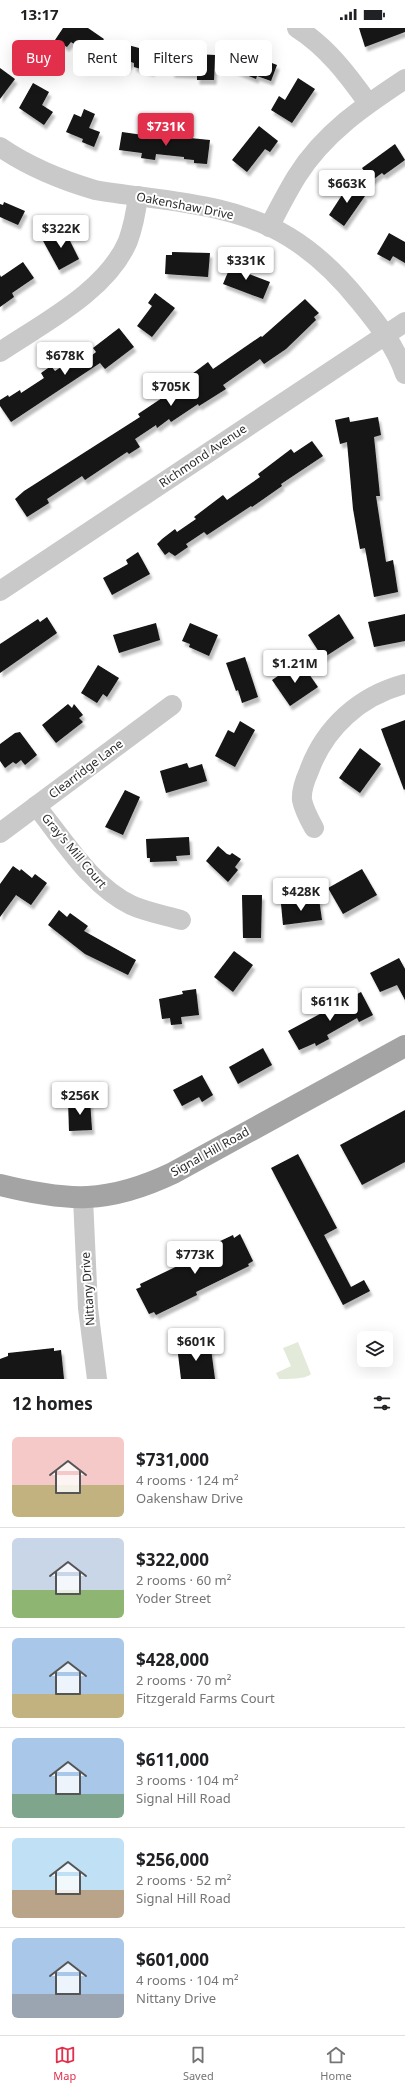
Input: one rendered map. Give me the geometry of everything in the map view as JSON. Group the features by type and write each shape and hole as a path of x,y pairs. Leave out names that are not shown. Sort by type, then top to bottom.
{"main road":[{"name":"Signal Hill Road","path":"0,1185 41,1195 83,1198 139,1187 173,1173 405,1046"}],"street":[{"path":"297,28 334,59 352,80 368,104"},
{"path":"269,227 297,176 315,152 335,130 368,104 405,79"},
{"name":"Oakenshaw Drive","path":"0,147 39,170 79,186 95,190 201,206 233,214 269,227 288,236 307,249 338,276 385,335 405,374"},
{"path":"0,352 78,299 107,272 127,242 134,220 138,196"},
{"name":"Richmond Avenue","path":"0,591 405,322"},
{"path":"314,828 304,810 302,799 303,786 314,757 322,743 347,714 361,704 381,693 405,684"},
{"name":"Clearridge Lane","path":"0,833 172,705"},
{"name":"Gray's Mill Court","path":"36,806 91,875 107,890 132,905 181,920"},
{"name":"Nittany Drive","path":"83,1198 88,1308 97,1379"}],"green space":[{"path":"298,1342 311,1374 301,1378 279,1379 276,1373 291,1366 283,1348"}],"building":[{"path":"63,28 88,28 104,39 73,40 73,43 71,42 67,47 65,46 65,40 55,40"},
{"path":"359,28 405,28 405,32 365,47"},
{"path":"131,46 139,48 139,68 134,67 134,63 131,62"},
{"path":"207,55 215,55 214,80 197,80 197,76 207,76"},
{"path":"272,63 277,65 271,81 257,76 272,76"},
{"path":"0,68 15,79 0,99"},
{"path":"249,76 257,76 256,79"},
{"path":"298,78 315,89 292,123 271,110 279,96 285,100"},
{"path":"33,83 49,92 42,105 53,112 44,125 19,108"},
{"path":"84,109 95,114 89,128 100,132 94,147 82,142 83,139 66,132 74,114 81,117"},
{"path":"259,126 278,141 270,152 265,149 247,172 232,160"},
{"path":"122,132 150,136 150,134 210,140 207,164 194,163 194,160 184,159 184,157 156,154 155,160 141,158 142,153 119,150"},
{"path":"395,144 405,160 384,175 382,173 371,181 362,168"},
{"path":"346,182 365,196 344,226 329,215 342,195 338,193"},
{"path":"4,202 25,211 18,225 0,217 0,204 3,205"},
{"path":"63,227 79,259 59,270 42,239"},
{"path":"389,233 405,242 405,263 393,256 390,261 377,254"},
{"path":"172,252 210,253 208,277 165,274 166,255 172,255"},
{"path":"233,260 247,265 244,272 270,282 263,299 223,284"},
{"path":"23,262 34,278 12,293 14,297 0,307 0,275 1,277"},
{"path":"155,293 175,308 152,337 137,326 152,306 148,303"},
{"path":"305,299 319,313 314,317 316,320 286,349 264,364 260,359 223,385 226,389 199,406 198,404 171,422 169,419 157,428 156,425 135,439 140,447 129,454 127,452 85,480 82,476 47,499 49,503 27,517 15,499 24,491 140,417 138,414 168,394 170,397 192,382 188,377 208,362 213,369 261,336 262,337"},
{"path":"119,328 134,347 105,369 100,363 11,422 0,406 0,400 8,395 9,397 20,390 21,393 44,378 41,373 51,366 55,371 73,359 78,367 96,352 93,348"},
{"path":"349,417 350,422 378,417 381,435 374,437 380,496 376,496 386,562 393,560 398,592 374,597 365,548 360,549 353,509 347,442 340,444 335,420"},
{"path":"312,441 323,456 281,484 282,486 252,507 251,506 207,535 204,532 186,544 188,547 175,556 169,552 165,555 157,544 175,529 177,532 196,519 194,517 223,495 227,500 260,477 258,474 291,449 294,453"},
{"path":"138,552 150,574 112,595 103,578 128,564 126,560"},
{"path":"339,614 354,638 323,658 308,635"},
{"path":"405,614 405,641 374,647 368,622"},
{"path":"47,617 57,633 0,673 0,644 38,619 40,622"},
{"path":"156,623 160,640 119,653 113,635"},
{"path":"190,623 218,635 209,656 189,647 190,644 182,641"},
{"path":"245,657 258,697 242,703 226,663"},
{"path":"300,661 318,687 290,706 272,680"},
{"path":"98,665 119,678 107,697 103,694 97,703 81,693"},
{"path":"68,704 72,708 74,704 83,715 79,718 83,722 56,743 42,725"},
{"path":"405,720 405,789 404,790 381,729"},
{"path":"240,721 255,730 235,767 215,756 228,730 234,733"},
{"path":"20,732 37,755 25,765 21,760 16,764 13,762 5,768 0,761 0,744 15,733"},
{"path":"360,748 381,764 360,793 339,778"},
{"path":"187,763 189,768 202,764 207,781 166,793 160,771"},
{"path":"125,790 140,797 123,835 105,827"},
{"path":"189,837 190,855 176,856 177,861 150,862 150,858 147,858 146,839"},
{"path":"218,846 227,854 230,855 232,853 241,859 235,867 238,870 228,882 206,861"},
{"path":"13,866 20,871 21,869 32,878 35,874 47,883 31,905 16,895 0,917 0,884"},
{"path":"362,869 377,895 343,914 328,888"},
{"path":"242,895 262,895 261,938 243,938"},
{"path":"319,899 322,920 283,925 281,904"},
{"path":"59,910 67,917 70,913 88,926 84,931 136,960 128,975 85,954 48,925"},
{"path":"234,951 253,965 233,992 214,977"},
{"path":"399,958 405,969 405,1000 397,985 380,992 370,973"},
{"path":"196,989 199,1015 181,1017 182,1024 171,1025 170,1018 162,1019 159,999 183,994 182,991"},
{"path":"361,992 373,1015 359,1022 357,1018 327,1035 329,1039 316,1046 315,1043 299,1050 288,1031"},
{"path":"263,1048 272,1065 238,1084 229,1067"},
{"path":"202,1075 213,1095 202,1102 199,1097 182,1106 173,1090"},
{"path":"90,1100 92,1130 69,1131 68,1101"},
{"path":"405,1110 405,1162 362,1185 340,1145"},
{"path":"298,1154 337,1228 324,1235 351,1287 364,1280 370,1291 343,1305 271,1168"},
{"path":"240,1234 253,1261 248,1264 249,1266 196,1292 197,1295 156,1315 154,1312 149,1314 136,1289 141,1287 140,1284 188,1261 200,1254 199,1251 233,1235 234,1238"},
{"path":"207,1343 208,1349 211,1349 215,1379 181,1379 178,1354 180,1354 179,1347"},
{"path":"54,1348 54,1351 61,1350 64,1379 0,1379 0,1359 8,1356 8,1353"}]}
